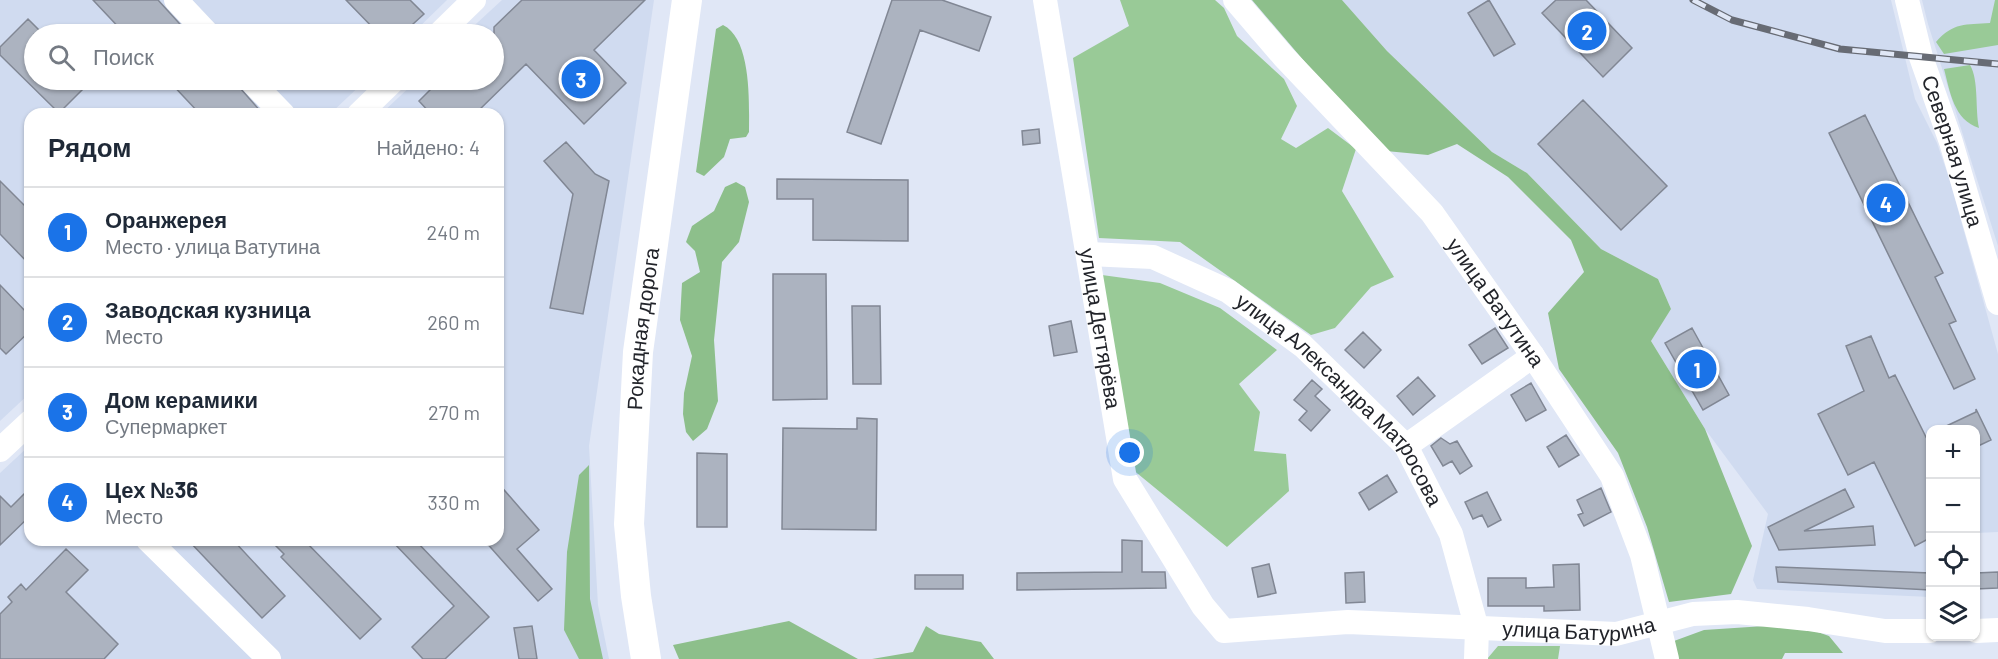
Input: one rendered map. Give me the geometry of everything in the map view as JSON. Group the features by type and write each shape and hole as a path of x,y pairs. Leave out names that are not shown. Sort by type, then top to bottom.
{"main road":[{"name":"Рокадная дорога","path":"646,659 636,596 629,524 638,352 687,0"}],"street":[{"path":"176,0 199,24"},
{"path":"449,24 474,0"},
{"name":"улица Дегтярёва","path":"1045,0 1125,479 1203,606 1224,631"},
{"name":"улица Ватутина","path":"1235,0 1284,57 1431,213 1533,356 1612,476 1642,555 1667,659"},
{"name":"Северная улица","path":"1906,0 1921,57 1951,142 1998,303"},
{"path":"260,90 277,108"},
{"path":"364,108 383,90"},
{"name":"улица Александра Матросова","path":"1089,254 1153,257 1228,291 1303,346 1406,446 1451,534 1477,629 1476,659"},
{"path":"1406,446 1533,356"},
{"path":"0,450 24,428"},
{"path":"154,546 269,659"},
{"name":"улица Батурина","path":"1224,631 1348,622 1616,634 1693,614 1737,612 1808,619 1884,631 1926,631"},
{"path":"1980,631 1998,630"}],"shaded area":[{"path":"0,0 447,0 422,24 24,24 24,90 355,90 336,108 24,108 24,399 0,421"},
{"path":"502,0 654,0 589,446 598,605 609,659 0,659 0,473 24,451 24,546 504,546 504,108 387,108 406,90 504,90 504,24 476,24"},
{"path":"1342,0 1891,0 1915,99 1937,143 1950,181 1998,354 1998,532 1980,533 1980,425 1926,425 1926,597 1757,589 1753,580 1768,514 1705,429 1651,341 1671,309 1658,279 1601,249 1527,173 1492,152 1387,51"},
{"path":"1922,0 1998,0 1998,246 1928,24"}],"green space":[{"path":"1120,0 1215,0 1224,8 1237,36 1284,79 1297,106 1281,139 1296,148 1328,128 1356,149 1342,191 1394,277 1371,287 1335,328 1311,335 1180,242 1099,238 1073,58 1129,26"},
{"path":"1252,0 1342,0 1387,51 1492,152 1527,173 1601,249 1658,279 1671,309 1651,341 1705,429 1752,546 1731,594 1669,602 1647,527 1618,453 1559,369 1548,313 1584,272 1571,240 1508,177 1457,144 1428,155 1386,151 1327,88"},
{"path":"1995,0 1998,0 1998,45 1944,54 1936,42 1954,28 1990,23"},
{"path":"723,25 732,32 744,58 747,73 749,132 746,137 730,139 724,157 704,176 696,172 716,29"},
{"path":"1970,65 1975,78 1979,128 1964,119 1954,104 1944,69"},
{"path":"736,182 745,187 749,202 739,242 722,262 714,340 718,401 707,429 693,441 686,432 683,414 684,393 692,356 680,320 682,283 700,272 695,251 686,242 692,226 714,211 725,187"},
{"path":"1102,275 1160,283 1220,308 1277,350 1239,384 1260,412 1254,451 1286,454 1289,491 1227,547 1132,469"},
{"path":"589,465 590,599 603,659 579,659 564,630 567,552 579,475"},
{"path":"789,621 858,659 679,659 673,645"},
{"path":"1795,624 1829,636 1843,653 1785,653 1782,659 1678,659 1674,641 1704,630"},
{"path":"926,626 939,634 981,642 994,659 872,659 913,652"},
{"path":"1498,646 1560,646 1558,659 1487,659"}],"building":[{"path":"93,0 158,0 180,24 116,24"},
{"path":"346,0 410,0 424,14 413,24 369,24"},
{"path":"522,0 645,0 594,50 626,83 584,124 526,64 504,86 504,24 497,24"},
{"path":"892,0 942,0 991,17 979,51 920,30 881,144 847,132"},
{"path":"1489,0 1515,44 1494,56 1468,13"},
{"path":"1556,0 1586,0 1632,48 1603,77 1542,13"},
{"path":"28,19 33,24 24,24 24,79 0,55 0,47"},
{"path":"36,90 82,90 64,108 54,108"},
{"path":"177,90 242,90 258,108 194,108"},
{"path":"430,90 499,90 481,108 425,108 419,101"},
{"path":"1583,100 1667,186 1621,230 1538,144"},
{"path":"1865,115 1943,273 1935,277 1956,321 1949,324 1975,379 1954,389 1829,133"},
{"path":"1039,129 1040,143 1023,145 1022,131"},
{"path":"566,142 595,174 609,181 583,314 550,308 573,194 544,161"},
{"path":"777,179 908,180 908,241 813,240 813,199 777,199"},
{"path":"0,181 24,205 24,259 0,234"},
{"path":"773,274 826,274 827,399 773,400"},
{"path":"0,285 24,310 24,337 6,354 0,348"},
{"path":"852,306 880,306 881,384 853,384"},
{"path":"1071,321 1077,352 1054,356 1049,326"},
{"path":"1495,328 1508,348 1482,364 1469,345"},
{"path":"1692,328 1729,395 1703,410 1665,343"},
{"path":"1363,332 1381,350 1364,368 1345,350"},
{"path":"1871,336 1889,378 1895,375 1926,437 1926,540 1915,546 1874,462 1848,475 1818,414 1864,391 1846,346"},
{"path":"1418,377 1435,396 1413,415 1397,396"},
{"path":"1312,380 1322,389 1315,396 1330,410 1311,431 1299,420 1307,411 1294,400"},
{"path":"1531,383 1546,410 1526,421 1511,395"},
{"path":"1976,409 1991,440 1980,445 1980,425 1948,425 1976,412"},
{"path":"857,418 877,419 876,530 782,529 783,428 857,429"},
{"path":"1566,435 1579,455 1559,467 1547,447"},
{"path":"1441,438 1450,444 1457,441 1472,466 1460,474 1452,461 1443,466 1431,446"},
{"path":"697,453 727,454 727,527 697,527"},
{"path":"1387,475 1397,492 1369,510 1359,493"},
{"path":"1601,488 1611,512 1584,526 1578,515 1583,513 1577,500"},
{"path":"1845,489 1854,507 1804,531 1873,526 1875,545 1779,550 1768,527"},
{"path":"504,490 539,530 517,549 552,589 538,601 489,546 504,546"},
{"path":"1487,492 1501,520 1488,527 1482,515 1473,519 1465,502"},
{"path":"24,494 24,522 0,545 0,496 11,507"},
{"path":"1122,540 1142,541 1142,572 1165,572 1166,588 1017,590 1017,573 1122,572"},
{"path":"194,546 239,546 285,596 262,618"},
{"path":"276,546 310,546 381,619 360,639 281,557 284,554"},
{"path":"397,546 421,546 489,617 445,659 423,659 412,647 454,606"},
{"path":"66,549 88,570 66,592 118,644 104,659 0,659 0,614 12,602 8,597 21,584 26,590"},
{"path":"1269,564 1276,593 1258,597 1252,568"},
{"path":"1579,564 1580,610 1544,611 1544,606 1488,606 1488,578 1526,578 1526,588 1554,587 1553,565"},
{"path":"1776,567 1926,573 1926,590 1778,582"},
{"path":"1364,572 1365,602 1346,603 1345,573"},
{"path":"1998,572 1998,588 1980,589 1980,573"},
{"path":"915,575 963,575 963,589 915,589"},
{"path":"532,626 537,659 519,659 514,628"}],"railway":[{"path":"1693,0 1732,20 1840,49 1998,64"}],"place":[{"name":"Заводская кузница","path":"1587,31"},
{"name":"Дом керамики","path":"581,79"},
{"name":"Цех №36","path":"1886,203"},
{"name":"Оранжерея","path":"1697,369"}]}
